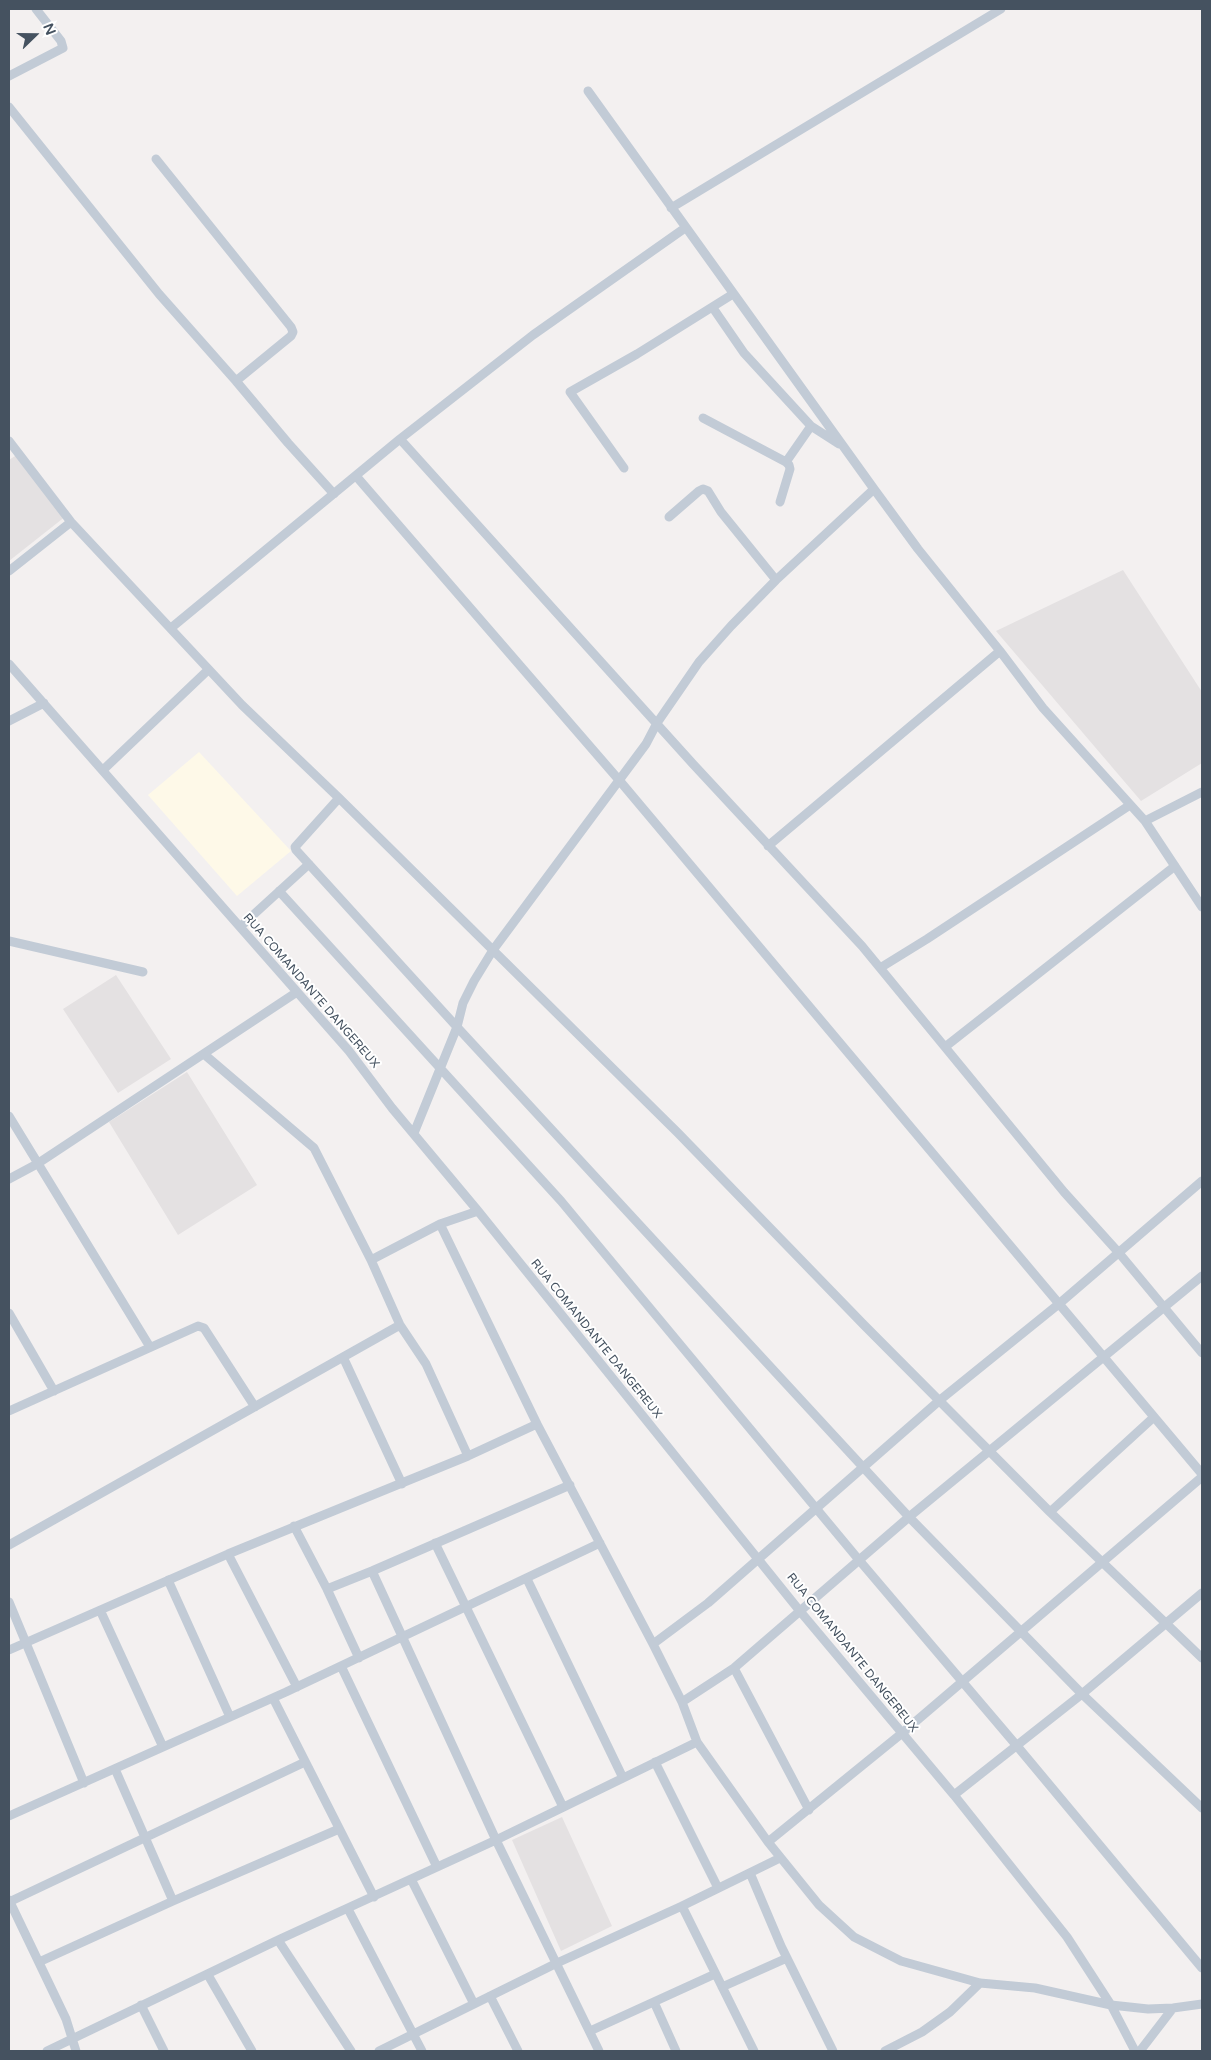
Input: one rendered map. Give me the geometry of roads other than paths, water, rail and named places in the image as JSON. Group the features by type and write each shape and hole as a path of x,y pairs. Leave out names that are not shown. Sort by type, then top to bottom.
{"street":[{"path":"9,76 63,48 61,41 36,9"},
{"path":"671,208 1001,9"},
{"path":"588,91 924,557 1000,651 1043,708 1145,821 1202,907"},
{"path":"9,107 159,294 236,381 288,444 334,494"},
{"path":"156,159 291,327 293,332 291,336 236,381"},
{"path":"171,628 400,440 533,335 685,228"},
{"path":"624,468 570,392 713,308 733,294"},
{"path":"713,308 744,353 811,426 844,448"},
{"path":"703,418 790,465 780,502"},
{"path":"786,462 811,426"},
{"path":"400,440 768,846 862,946 1064,1192 1119,1253 1202,1353"},
{"path":"9,442 71,522 208,670 678,1134 1050,1512 1202,1658"},
{"path":"356,476 619,780 1105,1356 1202,1475 902,1734 768,1842"},
{"path":"668,517 699,491 703,489 708,491 721,512 776,580"},
{"path":"414,1133 457,1027 463,1003 493,950 646,744 657,723 699,662 776,580 874,489"},
{"path":"9,571 71,522"},
{"path":"768,846 1000,651"},
{"name":"RUA COMANDANTE DANGEREUX","path":"9,664 349,1050 392,1108 478,1211 800,1610 954,1795 1067,1937 1111,2005 1135,2051"},
{"path":"103,770 208,670"},
{"path":"9,721 44,703"},
{"path":"1145,821 1202,792"},
{"path":"339,798 295,847 309,864 909,1518 1082,1694 1202,1808"},
{"path":"880,968 1130,805"},
{"path":"240,927 309,864"},
{"path":"945,1047 1175,866"},
{"path":"279,891 561,1201 859,1560 1018,1746 1202,1968"},
{"path":"9,941 143,972"},
{"path":"9,1180 37,1164 205,1055 297,992"},
{"path":"205,1055 314,1148 371,1260 400,1325 426,1364 468,1456"},
{"path":"9,1116 150,1347"},
{"path":"654,1644 708,1603 940,1400 1060,1303 1202,1181"},
{"path":"371,1260 440,1224 478,1211"},
{"path":"440,1224 537,1424 654,1644 682,1702 697,1742 768,1842 819,1905 854,1937 901,1961 980,1983 1035,1988 1111,2005 1148,2009 1202,2004"},
{"path":"682,1702 734,1668 909,1518 1202,1276"},
{"path":"9,1313 54,1391"},
{"path":"9,1545 400,1325"},
{"path":"9,1412 192,1327 198,1326 204,1328 255,1407"},
{"path":"344,1357 402,1484"},
{"path":"1050,1512 1154,1417"},
{"path":"9,1650 294,1526 468,1456 537,1424"},
{"path":"327,1589 570,1485"},
{"path":"294,1526 327,1589 359,1658"},
{"path":"435,1543 563,1807"},
{"path":"9,1816 297,1687 527,1580 600,1543"},
{"path":"228,1554 297,1687"},
{"path":"372,1571 496,1840 599,2051"},
{"path":"168,1580 230,1717"},
{"path":"527,1580 623,1778"},
{"path":"954,1795 1082,1694 1202,1592"},
{"path":"9,1602 84,1783"},
{"path":"100,1610 163,1747"},
{"path":"341,1666 437,1867"},
{"path":"734,1668 809,1810"},
{"path":"273,1698 374,1897"},
{"path":"47,2051 278,1940 496,1840 697,1742"},
{"path":"76,2051 66,2019 9,1901 305,1762"},
{"path":"655,1762 718,1888"},
{"path":"115,1769 172,1901"},
{"path":"39,1962 172,1901 339,1829"},
{"path":"379,2051 557,1963 682,1906 780,1858"},
{"path":"750,1873 787,1958 833,2051"},
{"path":"411,1879 474,2004"},
{"path":"682,1906 754,2051"},
{"path":"348,1909 422,2051"},
{"path":"278,1940 351,2051"},
{"path":"722,1987 787,1958"},
{"path":"590,2031 715,1974"},
{"path":"208,1975 252,2051"},
{"path":"885,2051 922,2032 943,2017 980,1983"},
{"path":"490,1996 518,2051"},
{"path":"654,2002 676,2051"},
{"path":"141,2005 164,2051"},
{"path":"1140,2051 1173,2008"}]}
